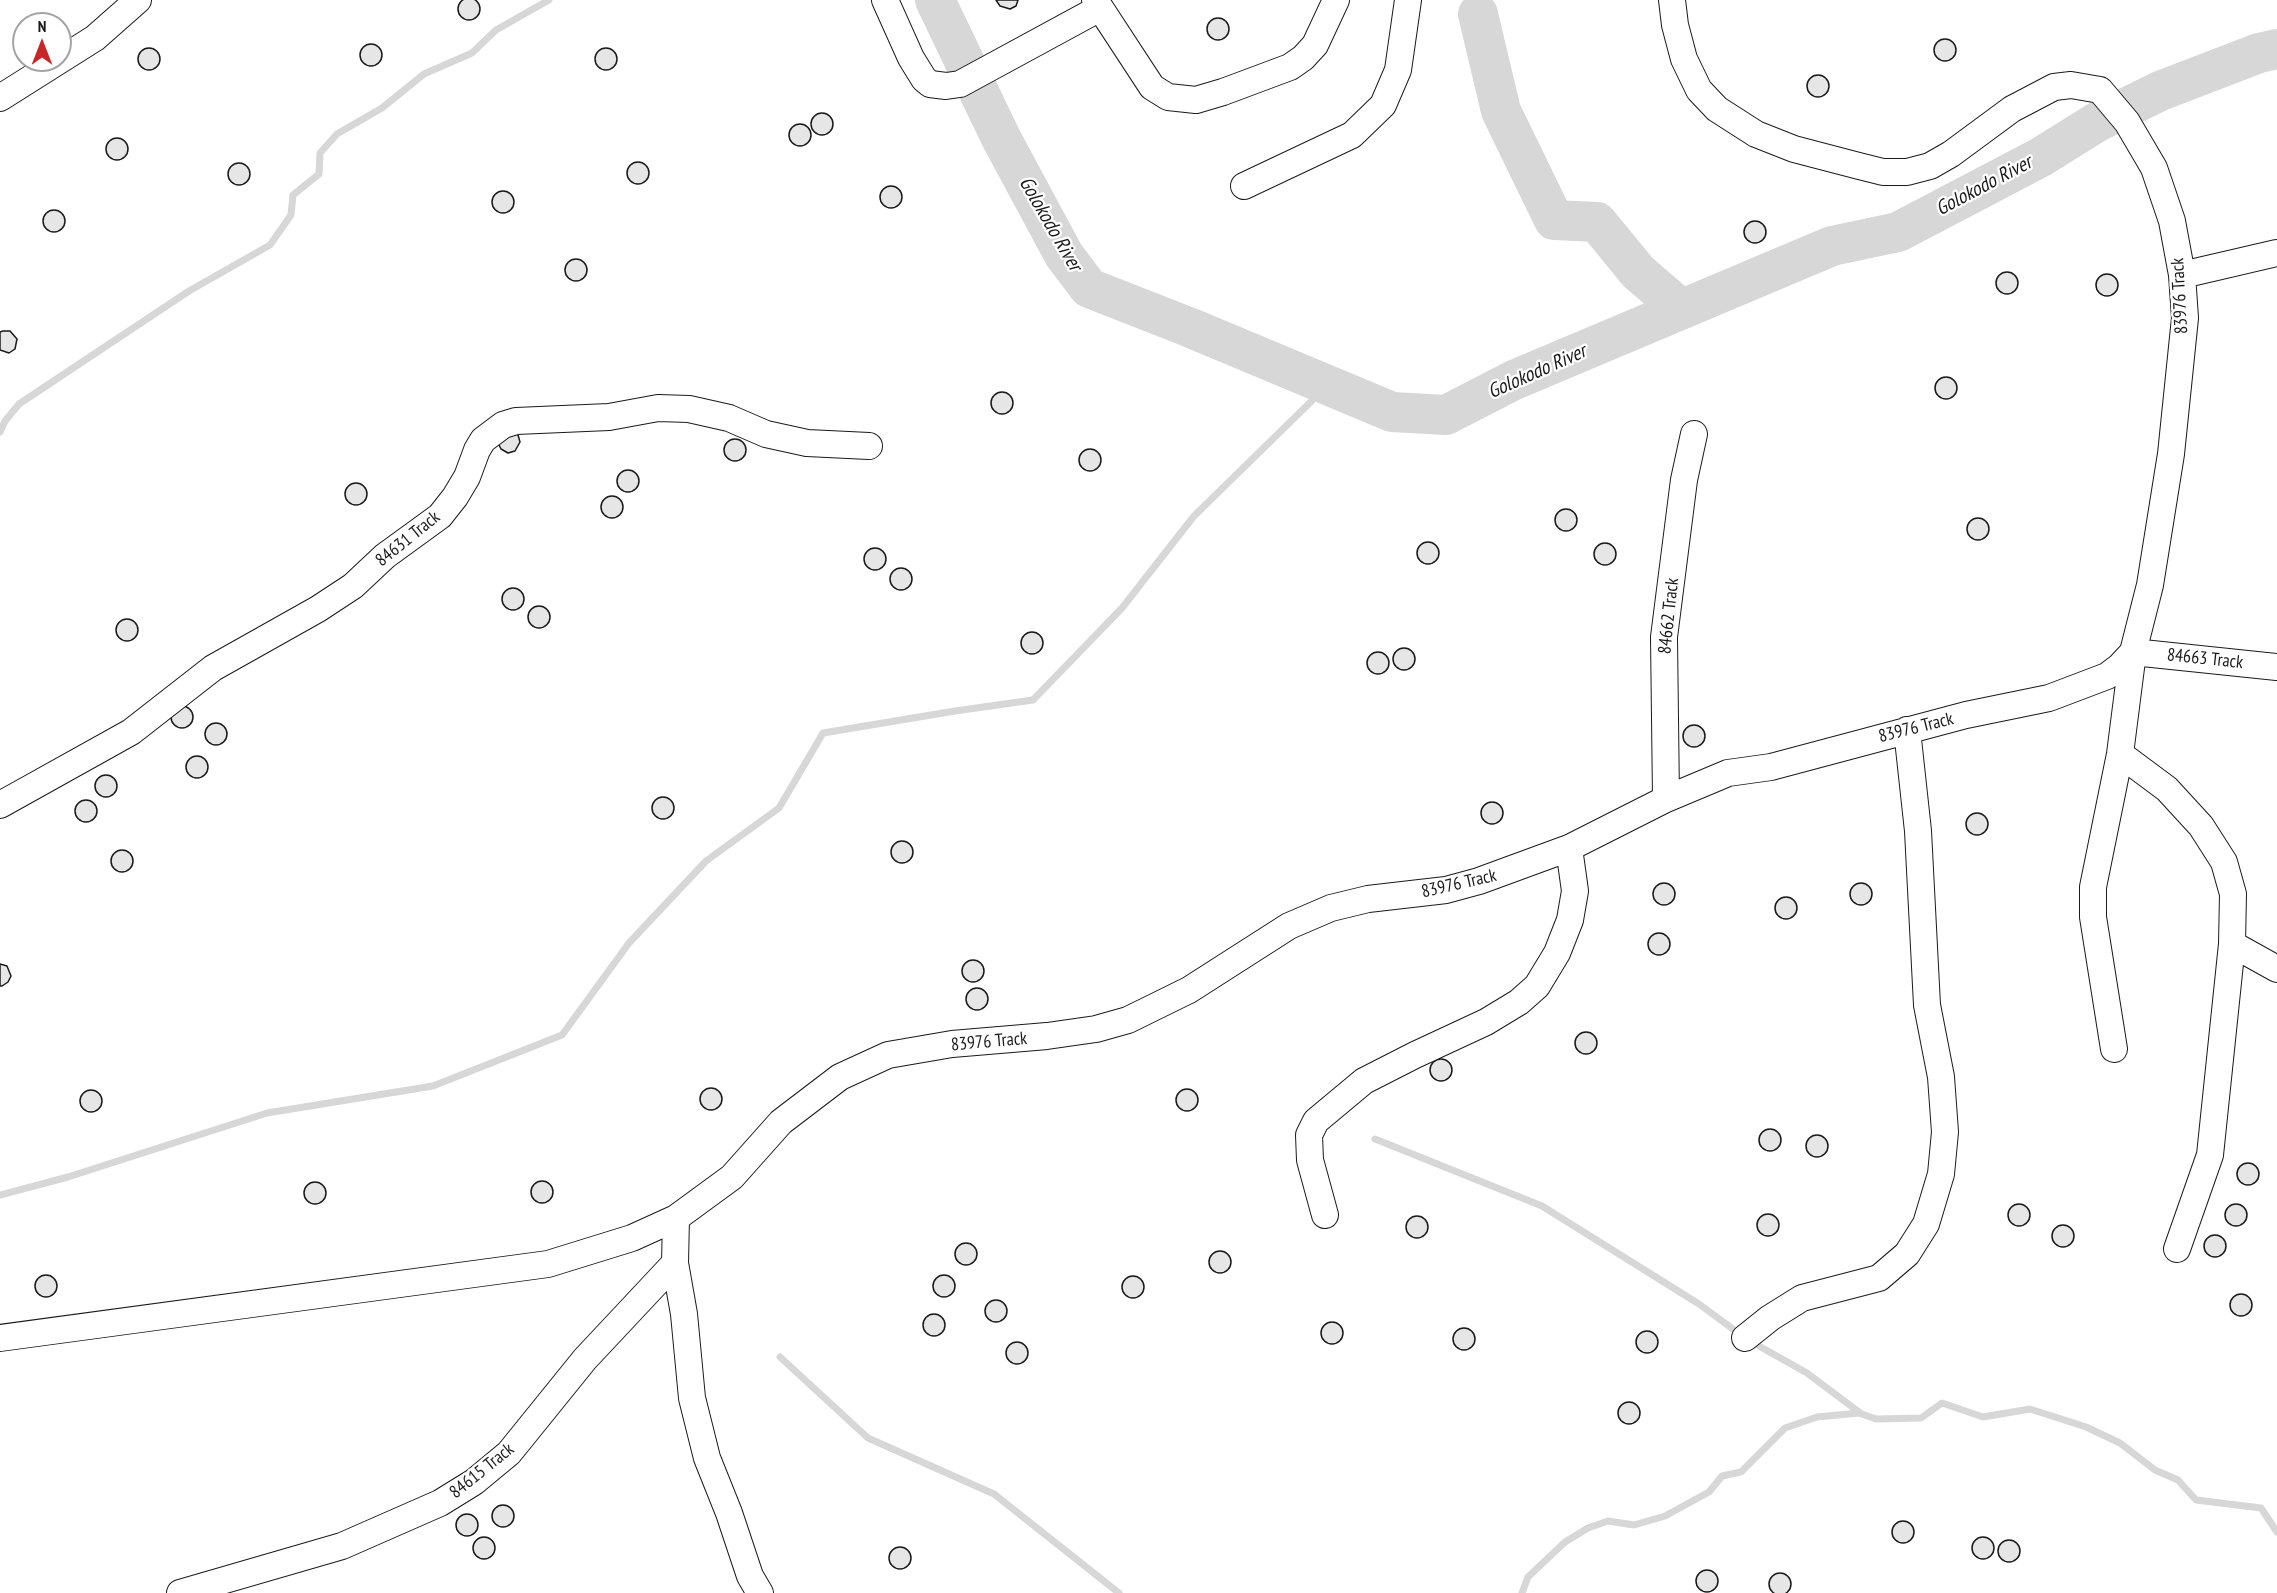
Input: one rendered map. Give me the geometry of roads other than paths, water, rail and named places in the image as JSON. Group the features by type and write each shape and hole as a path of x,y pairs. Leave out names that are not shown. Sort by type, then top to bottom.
{"street":[{"path":"0,98 95,38 138,0"},
{"path":"885,0 918,70 930,84 946,87 960,84 1098,4 1152,87 1168,97 1196,100 1290,67 1303,58 1315,45 1336,0"},
{"path":"1244,186 1352,135 1383,105 1398,70 1408,0"},
{"name":"83976 Track","path":"0,1338 548,1264 632,1238 676,1218 732,1177 782,1122 840,1077 888,1055 952,1044 1047,1036 1096,1029 1128,1020 1189,990 1289,926 1331,908 1368,899 1446,890 1522,867 1569,848 1666,799 1728,773 1771,767 1966,715 2049,698 2107,676 2119,667 2133,652 2150,585 2171,454 2185,318 2182,275 2172,221 2154,168 2127,122 2100,90 2071,85 2054,87 2012,109 1951,154 1930,166 1907,172 1883,172 1794,149 1756,134 1717,109 1700,90 1684,58 1675,26 1672,0"},
{"path":"2182,275 2277,253"},
{"name":"84631 Track","path":"0,805 132,732 213,668 354,586 385,556 440,516 467,477 483,440 504,425 516,421 609,417 658,408 689,409 729,418 766,434 807,443 869,446"},
{"name":"84662 Track","path":"1666,799 1664,637 1684,480 1694,434"},
{"path":"2114,1049 2093,917 2093,887 2120,754 2133,652"},
{"name":"84663 Track","path":"2133,652 2277,666"},
{"path":"1745,1338 1770,1318 1802,1298 1879,1278 1907,1254 1926,1224 1941,1174 1945,1132 1941,1077 1927,1005 1918,831 1907,730"},
{"path":"2120,754 2167,789 2201,826 2224,862 2233,894 2232,944 2210,1155 2177,1249"},
{"path":"1325,1215 1310,1160 1309,1135 1316,1121 1364,1081 1415,1054 1486,1022 1519,1002 1537,986 1557,953 1570,920 1575,891 1569,848"},
{"path":"2232,944 2277,969"},
{"path":"676,1218 675,1263 684,1314 692,1398 704,1448 750,1576 760,1593"},
{"name":"84615 Track","path":"180,1593 342,1546 441,1503 474,1482 509,1453 585,1359 675,1263"}],"waterway":[{"path":"0,432 5,421 19,404 189,291 270,245 291,215 293,195 319,174 320,153 337,134 382,108 424,74 472,53 496,30 549,0"},
{"name":"Golokodo River","path":"935,0 1001,138 1064,255 1089,288 1392,412 1446,415 1514,380 1832,246 1898,232 2041,157 2097,122 2160,91 2259,53 2277,49"},
{"path":"1478,14 1501,111 1554,220 1597,222 1638,272 1681,309"},
{"path":"0,1195 68,1177 267,1113 433,1086 562,1035 629,943 706,861 779,808 823,733 1033,700 1122,608 1194,516 1327,386"},
{"path":"1375,1139 1542,1206 1699,1304 1741,1335"},
{"path":"1750,1341 1807,1373 1859,1412"},
{"path":"780,1357 868,1438 994,1494 1119,1593"},
{"path":"1522,1593 1528,1577 1565,1542 1588,1528 1608,1521 1634,1525 1665,1516 1709,1492 1722,1476 1741,1472 1785,1428 1817,1417 1859,1413 1876,1419 1921,1418 1942,1403 1983,1417 2030,1409 2086,1427 2120,1443 2155,1470 2178,1480 2196,1500 2261,1508 2277,1532"}]}
